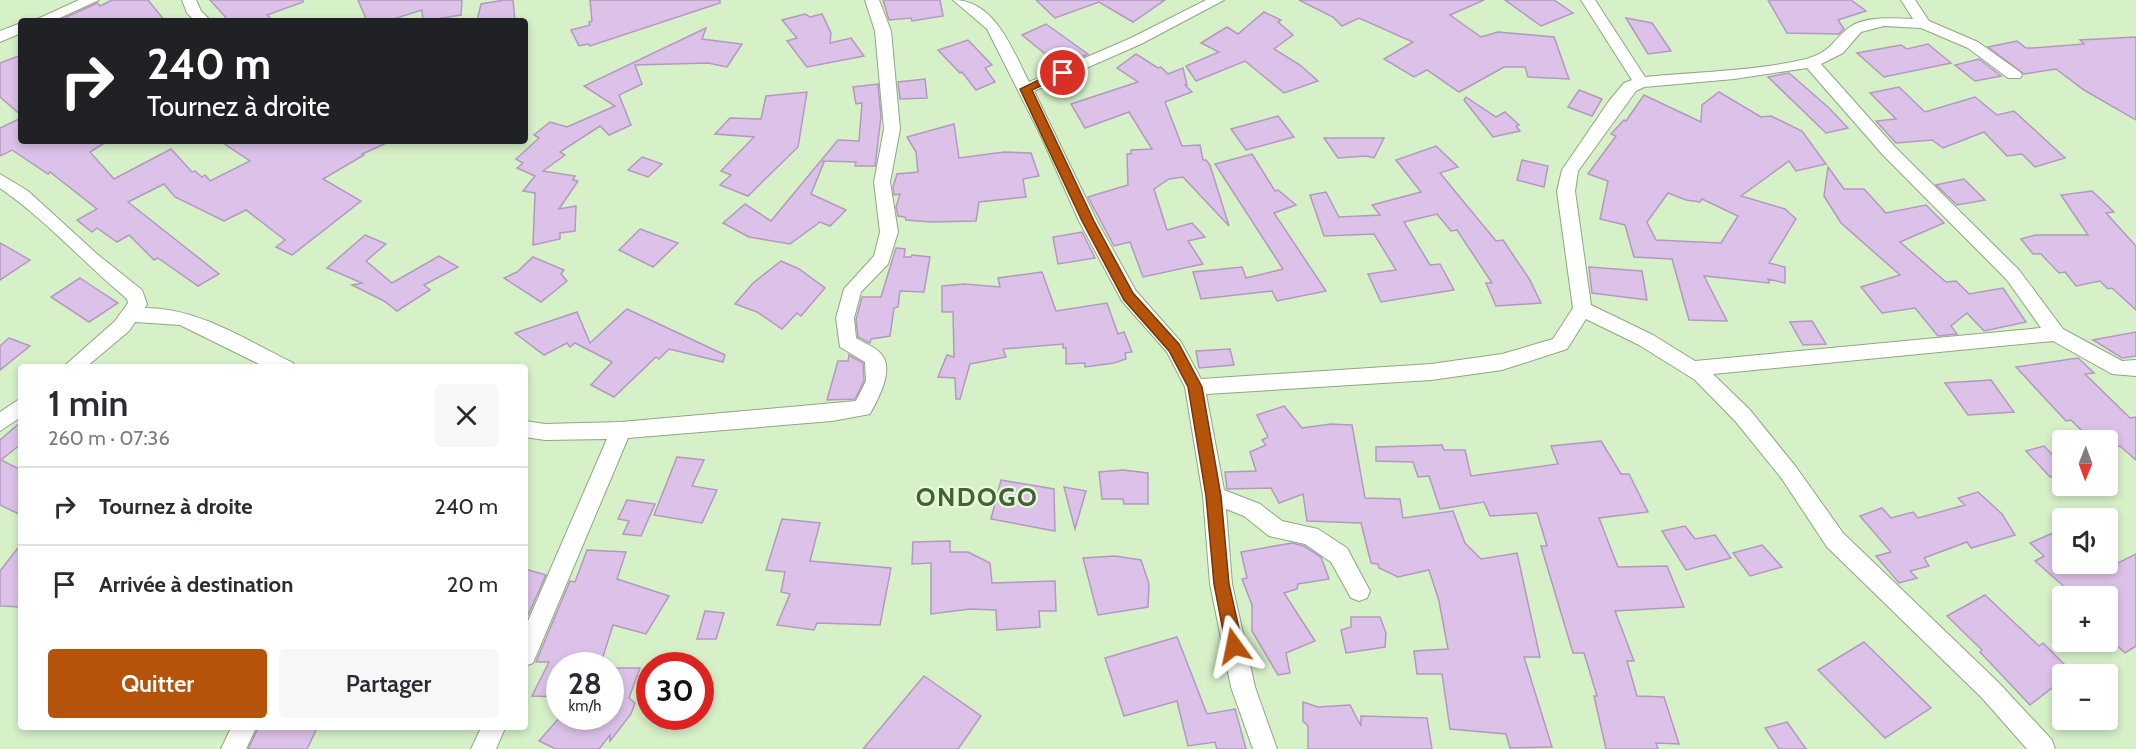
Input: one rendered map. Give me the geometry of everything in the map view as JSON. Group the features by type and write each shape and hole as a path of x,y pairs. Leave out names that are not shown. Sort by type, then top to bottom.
{"street":[{"path":"47,18 92,0"},
{"path":"189,0 194,13 200,18"},
{"path":"528,429 545,432 621,430 832,413 863,408 876,381 874,358 847,342 845,318 853,289 882,259 888,232 882,182 892,129 884,31 872,0"},
{"path":"960,0 993,27 1026,89 1088,221 1129,296 1174,347 1195,387 1214,496 1221,584 1243,687 1265,749"},
{"path":"1026,89 1136,41 1217,0"},
{"path":"1588,0 1641,82"},
{"path":"1908,0 1924,24"},
{"path":"1195,387 1431,372 1502,362 1560,344 1582,309 1566,191 1570,170 1609,112 1629,87 1641,82 1734,74 1811,63 1838,50 1856,29 1884,22 1924,24 1973,45 2014,75"},
{"path":"0,37 18,29"},
{"path":"1811,63 1889,151 2013,275 2056,334 2119,369 2136,368"},
{"path":"0,180 22,195 91,259 135,295 138,304 122,326 76,364"},
{"path":"1582,309 1646,340 1694,369 1750,424 1789,473 1835,540 1990,690 2043,749"},
{"path":"130,315 165,315 184,318 278,364"},
{"path":"1694,369 1745,362 2056,334"},
{"path":"0,423 18,408"},
{"path":"528,648 621,430"},
{"path":"1214,496 1252,510 1277,529 1310,536 1339,555 1359,591"},
{"path":"233,749 243,730"},
{"path":"483,749 492,730"}],"building":[{"path":"112,0 148,0 163,18 64,18 97,3 100,6"},
{"path":"210,0 303,0 303,2 267,15 270,18 226,18"},
{"path":"358,0 462,0 461,15 423,18 422,10 397,18 366,18"},
{"path":"513,0 515,18 478,18 481,4"},
{"path":"590,0 720,0 720,3 590,46 588,44 579,46 571,30 590,25 589,22 592,21"},
{"path":"883,0 940,0 943,16 912,21 911,18 889,20"},
{"path":"1036,0 1165,0 1133,22 1099,2 1055,18"},
{"path":"1299,0 1484,0 1450,15 1481,37 1498,32 1554,37 1569,79 1528,77 1525,67 1504,67 1459,92 1427,70 1414,77 1384,59 1413,42 1359,18 1342,26 1333,17"},
{"path":"1505,0 1554,0 1573,13 1541,26"},
{"path":"1768,0 1851,0 1866,11 1838,20 1844,29 1839,34 1787,33"},
{"path":"1264,12 1281,20 1278,22 1293,35 1274,49 1300,65 1318,81 1284,93 1245,61 1196,81 1186,66 1219,52 1201,43 1227,27 1238,34"},
{"path":"805,14 810,17 822,14 831,33 830,43 851,38 864,56 807,67 787,41 797,38 782,20"},
{"path":"1626,18 1652,23 1671,51 1648,54"},
{"path":"1046,24 1088,54 1063,65 1053,56 1049,57 1022,35"},
{"path":"706,28 702,39 742,44 727,67 708,63 635,65 642,84 619,95 631,125 609,135 600,126 560,152 565,155 543,171 575,176 573,180 578,181 559,209 576,206 575,231 560,233 560,239 533,245 535,193 523,191 535,176 517,168 523,163 516,159 539,138 534,135 550,122 567,127 615,106 584,86"},
{"path":"2136,37 2136,120 2084,90 2056,69 2024,74 1988,47 2017,41 2026,48 2033,48 2084,44 2080,40"},
{"path":"968,40 992,65 985,68 995,82 976,90 962,72 960,73 938,50"},
{"path":"1928,44 1951,63 1884,77 1857,53 1901,45 1907,49"},
{"path":"1136,54 1158,68 1161,67 1168,74 1183,68 1187,85 1185,85 1192,92 1165,102 1182,146 1200,145 1203,160 1210,165 1229,226 1183,177 1169,179 1154,189 1167,230 1192,223 1205,237 1188,241 1203,264 1143,277 1130,242 1114,246 1088,197 1128,185 1127,154 1131,154 1131,150 1152,149 1129,112 1085,128 1071,104 1138,82 1117,68"},
{"path":"18,56 18,112 0,97 0,63"},
{"path":"1979,59 2001,76 1975,81 1955,65"},
{"path":"1789,73 1848,128 1826,133 1768,77"},
{"path":"925,79 927,98 900,99 898,82"},
{"path":"878,84 881,117 875,166 855,166 856,162 822,161 824,162 811,194 846,210 830,226 820,222 790,244 749,237 723,223 745,204 771,221 838,140 859,141 862,103 856,104 853,87"},
{"path":"1899,87 1925,112 1975,97 1997,115 2014,111 2065,158 2035,167 2022,154 2007,156 1984,132 1943,148 1932,140 1896,143 1876,121 1896,119 1870,93"},
{"path":"1579,90 1602,99 1592,116 1568,107"},
{"path":"807,92 798,147 748,196 720,185 731,175 721,171 754,137 715,134 730,118 761,119 766,96"},
{"path":"1719,92 1761,117 1771,116 1802,131 1826,164 1796,171 1789,161 1741,196 1785,209 1796,219 1769,263 1785,267 1785,283 1768,279 1769,283 1704,276 1727,321 1689,320 1672,259 1634,257 1625,225 1600,219 1608,181 1588,174 1616,136 1611,134 1624,120 1626,121 1644,95 1701,122 1702,105","holes":["1668,193 1686,200 1700,202 1702,199 1738,216 1721,243 1656,240 1647,222"]},
{"path":"1466,97 1496,117 1505,112 1519,125 1516,126 1520,131 1493,137 1464,100"},
{"path":"1278,116 1294,137 1246,150 1231,129"},
{"path":"18,119 18,144 103,144 90,152 114,179 171,149 192,172 195,171 202,177 205,175 210,181 250,161 224,144 384,144 362,154 364,155 323,179 361,201 292,255 276,247 285,240 246,210 224,221 175,197 164,184 128,202 219,274 198,286 158,258 154,260 129,235 117,242 97,228 92,232 77,220 97,209 50,172 48,174 12,150 0,156 0,128"},
{"path":"954,124 959,158 1004,152 1031,153 1039,176 1023,179 1026,197 979,202 976,221 931,222 906,220 905,217 898,216 896,207 900,194 894,195 893,187 897,174 918,172 916,152 907,137"},
{"path":"1324,138 1384,138 1374,158 1366,156 1338,158"},
{"path":"1436,146 1458,167 1440,173 1496,241 1503,240 1530,280 1541,303 1496,306 1486,283 1492,283 1457,230 1451,231 1437,214 1404,222 1430,265 1440,264 1454,290 1381,302 1368,274 1396,270 1374,234 1324,236 1310,195 1326,192 1339,217 1380,215 1372,205 1421,192 1396,160"},
{"path":"1252,154 1275,191 1278,190 1296,205 1274,213 1326,291 1277,301 1272,291 1201,299 1193,272 1242,267 1246,278 1283,269 1215,164"},
{"path":"642,157 662,164 648,177 628,170"},
{"path":"1522,160 1548,166 1544,187 1517,180"},
{"path":"1828,167 1844,189 1864,189 1886,213 1926,205 1944,223 1900,242 1946,282 1956,281 1969,294 2003,288 2026,322 1984,331 1967,313 1951,326 1957,334 1938,336 1915,308 1882,313 1861,287 1900,275 1841,223 1824,196"},
{"path":"1964,179 1985,200 1957,205 1936,185"},
{"path":"2092,191 2114,212 2106,213 2136,246 2136,310 2112,288 2108,289 2100,281 2076,286 2065,272 2059,273 2041,254 2033,254 2021,239 2036,235 2088,235 2061,195"},
{"path":"640,229 678,243 653,267 619,250"},
{"path":"1082,232 1095,258 1058,264 1053,237"},
{"path":"365,235 386,244 366,261 392,283 439,256 458,267 424,285 430,290 397,311 384,301 352,285 362,283 327,268"},
{"path":"0,243 30,260 0,280"},
{"path":"896,248 905,249 904,257 912,255 930,257 924,292 900,291 898,307 894,308 890,336 871,339 870,343 858,337 856,320 862,297 881,297"},
{"path":"533,257 564,270 561,274 567,281 541,302 504,278 517,272"},
{"path":"781,261 799,269 825,288 801,316 797,313 782,329 757,312 735,304 753,283"},
{"path":"1589,267 1642,271 1647,300 1592,293"},
{"path":"1042,272 1056,311 1107,303 1118,334 1124,332 1132,352 1125,353 1126,359 1114,363 1085,367 1085,363 1066,364 1066,348 1063,348 1063,344 1003,349 1006,357 970,364 960,399 956,399 955,378 938,377 947,355 954,357 953,312 942,312 942,286 964,284 1000,287 998,278"},
{"path":"80,278 118,303 89,322 51,297"},
{"path":"627,309 725,355 723,362 669,349 659,359 656,357 614,397 591,385 612,362 575,343 570,347 567,343 544,355 515,333 577,312 590,343"},
{"path":"1812,321 1826,344 1803,345 1790,322"},
{"path":"2136,332 2136,356 2122,358 2093,340"},
{"path":"9,338 30,346 0,370 0,346"},
{"path":"1230,349 1234,365 1199,368 1196,351"},
{"path":"849,355 863,363 864,381 855,399 827,400 838,361 848,361"},
{"path":"2078,358 2094,373 2085,374 2130,418 2136,417 2136,460 2118,447 2118,430 2081,430 2071,420 2066,421 2016,367"},
{"path":"1991,380 2014,412 1968,415 1945,383"},
{"path":"1284,406 1302,428 1331,424 1352,425 1365,498 1400,499 1403,518 1453,511 1465,543 1481,559 1517,553 1540,657 1524,657 1552,747 1510,748 1506,734 1450,729 1442,674 1417,674 1414,651 1448,649 1439,601 1429,570 1398,577 1379,568 1378,564 1371,563 1361,523 1307,521 1303,494 1279,503 1271,488 1227,489 1225,472 1256,471 1250,452 1266,445 1262,440 1268,437 1257,415"},
{"path":"18,425 18,446 1,460 18,468 18,514 0,505 0,440"},
{"path":"1601,441 1621,474 1629,474 1648,512 1599,518 1618,567 1667,566 1684,607 1615,611 1634,661 1627,661 1637,696 1664,697 1679,744 1656,743 1658,749 1606,749 1594,696 1597,696 1584,653 1573,653 1541,546 1547,546 1537,513 1490,516 1484,502 1440,509 1429,476 1418,477 1413,462 1376,461 1376,447 1442,445 1444,450 1465,450 1471,476 1558,464 1551,446"},
{"path":"2044,446 2052,454 2052,476 2050,477 2026,451"},
{"path":"677,457 704,460 692,486 717,490 702,523 654,515"},
{"path":"1123,470 1148,473 1148,504 1124,504 1123,499 1102,499 1099,472"},
{"path":"1001,480 1054,489 1055,531 991,519"},
{"path":"1064,487 1086,491 1075,529"},
{"path":"1978,492 2002,514 2015,535 1971,548 1967,542 1924,558 1929,566 1910,571 1917,578 1899,583 1876,556 1891,552 1860,516 1882,508 1891,518 1913,512 1918,518 1965,505 1958,498"},
{"path":"627,500 655,504 641,536 623,534 629,521 618,519"},
{"path":"782,519 820,523 810,561 891,568 880,625 817,623 814,630 777,625 790,594 781,592 785,572 766,570"},
{"path":"1685,526 1695,539 1715,535 1731,558 1686,570 1662,531"},
{"path":"2052,533 2052,574 2118,574 2118,563 2136,554 2136,646 2125,653 2118,646 2118,586 2063,586 2035,561 2044,556 2030,543"},
{"path":"950,541 950,552 968,552 990,563 992,583 1055,581 1056,611 1039,611 1040,627 997,630 996,610 970,609 931,614 931,563 912,564 913,542"},
{"path":"1292,543 1304,546 1321,557 1329,579 1298,584 1297,589 1284,593 1315,641 1286,653 1290,673 1278,675 1252,631 1252,605 1242,579 1247,578 1241,552"},
{"path":"1762,545 1782,567 1750,576 1733,553"},
{"path":"18,548 18,607 0,606 0,571"},
{"path":"587,550 626,552 617,579 669,596 646,634 613,625 604,652 546,652 546,662 536,662 570,581 575,582"},
{"path":"1115,556 1141,560 1149,584 1148,607 1098,615 1083,558"},
{"path":"528,570 546,575 528,615"},
{"path":"1985,595 2039,646 2043,643 2064,664 2052,664 2052,688 2030,705 1980,652 1982,650 1947,616"},
{"path":"705,611 724,613 716,639 697,639"},
{"path":"1351,617 1380,617 1386,633 1385,647 1346,653 1341,630 1351,627"},
{"path":"1177,637 1207,714 1235,709 1246,749 1217,749 1215,742 1188,746 1177,701 1124,716 1105,658"},
{"path":"1864,642 1931,708 1885,738 1818,670"},
{"path":"546,668 546,696 532,696"},
{"path":"624,668 636,668 636,679 629,698 635,703 624,723"},
{"path":"924,676 981,716 958,749 863,749"},
{"path":"1303,702 1318,707 1350,705 1361,726 1361,716 1427,718 1432,749 1308,749 1308,726 1303,721"},
{"path":"1787,722 1806,749 1779,749 1765,728"},
{"path":"257,730 316,730 307,749 248,749"},
{"path":"549,730 619,730 610,741 610,735 599,749 556,749 539,741"}],"district":[{"name":"ONDOGO","path":"977,497"}],"route":[{"path":"1063,73 1026,89 1088,221 1129,296 1174,347 1195,387 1214,496 1221,584 1234,646"}]}
